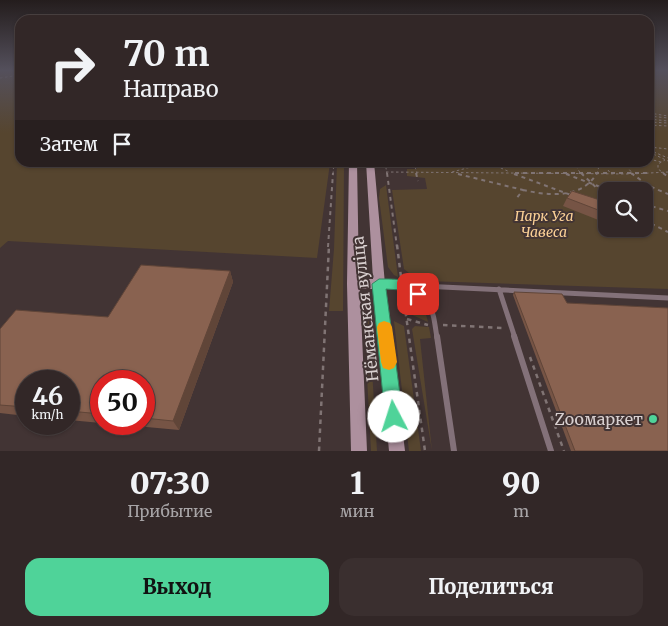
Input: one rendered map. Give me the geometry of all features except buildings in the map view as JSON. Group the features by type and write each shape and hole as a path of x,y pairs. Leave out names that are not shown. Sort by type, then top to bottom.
{"main road":[{"name":"Нёманская вуліца","path":"353,167 353,284 359,451"},
{"name":"Нёманская вуліца","path":"370,167 379,284 397,451"},
{"path":"353,284 379,284"}],"lane":[{"path":"379,284 668,298"},
{"path":"403,285 429,302 434,308 454,451"},
{"path":"500,289 552,451"}],"path":[{"path":"654,118 668,120"},
{"path":"654,118 668,120"},
{"path":"654,124 668,120"},
{"path":"654,149 668,148"},
{"path":"654,153 665,160"},
{"path":"654,153 668,160"},
{"path":"654,160 661,162"},
{"path":"668,160 658,164 658,169 668,177"},
{"path":"319,451 324,316 334,167"},
{"path":"386,167 425,451"},
{"path":"415,167 418,181"},
{"path":"448,173 472,167"},
{"path":"498,167 578,198"},
{"path":"576,167 598,190"},
{"path":"453,173 542,194 567,193 582,189 590,183 597,174 599,167"},
{"path":"605,167 611,174"},
{"path":"626,167 631,174 642,182 668,194"},
{"path":"386,172 564,174 668,172"},
{"path":"564,174 598,186"},
{"path":"516,199 523,190"},
{"path":"653,207 668,211"},
{"path":"644,221 668,232 644,221"},
{"path":"407,319 420,324 513,329"},
{"path":"530,355 564,451"}],"green space":[{"path":"0,91 15,91 15,167 329,167 317,258 8,241 0,248"},
{"name":"Парк Уга Чавеса","path":"654,91 668,91 668,289 425,281 414,277 404,269 392,190 427,189 425,178 407,176 407,169 417,169 417,167 654,167"},
{"path":"337,167 344,167 343,311 329,311 334,249"},
{"path":"386,185 398,277 388,267 379,198 380,189"},
{"path":"407,296 422,300 428,322 410,314"},
{"path":"364,321 369,321 377,451 371,451"},
{"path":"394,321 404,326 421,451 409,451"},
{"path":"415,326 429,327 431,338 420,339 432,451 412,329"}],"slow traffic":[{"path":"384,327 389,362"}],"place":[{"name":"Zooмаркет","path":"653,419"}],"route":[{"path":"394,417 379,284 404,285 418,294"}]}
